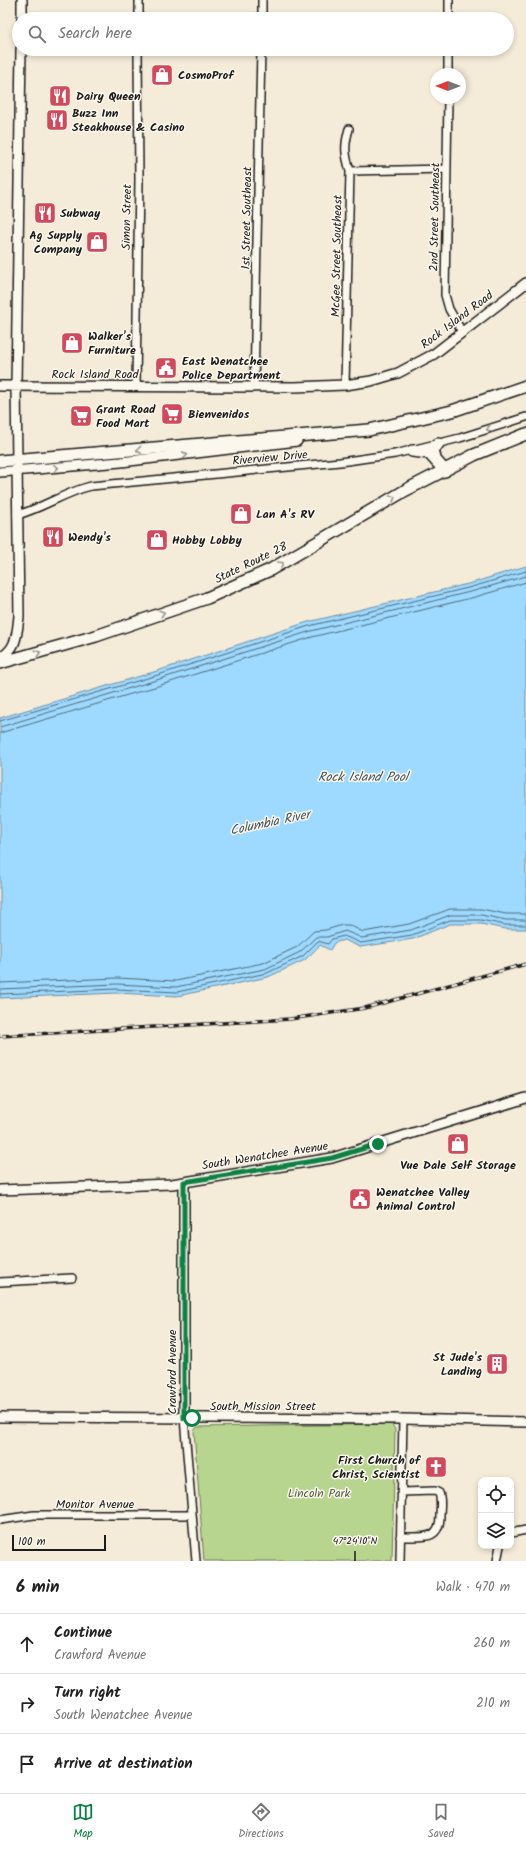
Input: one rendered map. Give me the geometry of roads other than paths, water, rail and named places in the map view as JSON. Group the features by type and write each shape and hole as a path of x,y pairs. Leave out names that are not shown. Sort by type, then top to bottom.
{"highway":[{"path":"0,461 17,465 369,430 452,412 526,386"},
{"name":"State Route 28","path":"0,663 96,636 207,598 270,570 406,490 474,455 526,434"},
{"path":"435,458 433,448 438,444"},
{"path":"412,451 426,452 435,458 444,471"}],"main road":[{"path":"22,0 22,12"},
{"path":"0,658 7,654 12,648 17,637 19,592 16,386 21,56"},
{"name":"Rock Island Road","path":"0,386 254,387 345,385 371,381 398,373 434,354 526,283"},
{"path":"0,472 17,465"},
{"name":"South Wenatchee Avenue","path":"0,1190 184,1182 332,1158 526,1098"},
{"name":"Crawford Avenue","path":"184,1182 184,1418"},
{"name":"South Mission Street","path":"0,1417 403,1419 526,1422"}],"street":[{"path":"138,12 139,0"},
{"path":"262,0 262,12"},
{"path":"449,0 449,12"},
{"name":"Simon Street","path":"136,386 139,173 138,56"},
{"name":"1st Street Southeast","path":"254,387 261,56"},
{"path":"448,56 448,68"},
{"name":"2nd Street Southeast","path":"448,104 445,295 449,309 462,332"},
{"name":"McGee Street Southeast","path":"345,385 350,170 344,144 349,129"},
{"path":"350,170 447,169"},
{"name":"Riverview Drive","path":"17,515 41,508 69,493 91,486 340,462 412,451 482,432 526,417"},
{"path":"0,1282 72,1278"},
{"name":"Crawford Avenue","path":"184,1418 196,1561"},
{"path":"400,1561 403,1419"},
{"path":"400,1537 431,1536 436,1534 439,1528 440,1520 439,1493 435,1491 401,1492"},
{"name":"Monitor Avenue","path":"0,1520 34,1515 191,1515"},
{"path":"514,1532 526,1530"},
{"path":"498,1561 500,1549"}],"water":[{"name":"Rock Island Pool","path":"526,566 526,929 505,929 481,924 450,924 413,939 360,947 344,940 334,943 330,950 320,945 305,960 268,977 177,996 117,993 0,998 0,718 157,671 308,622 472,583"}],"railway":[{"path":"0,1036 290,1019 365,1008 526,964"}],"place":[{"name":"CosmoProf","path":"162,75"},
{"name":"Dairy Queen","path":"60,96"},
{"name":"Buzz Inn Steakhouse & Casino","path":"57,120"},
{"name":"Subway","path":"45,213"},
{"name":"Ag Supply Company","path":"97,242"},
{"name":"Walker's Furniture","path":"72,343"},
{"name":"East Wenatchee Police Department","path":"166,368"},
{"name":"Bienvenidos","path":"172,414"},
{"name":"Grant Road Food Mart","path":"81,416"},
{"name":"Lan A's RV","path":"241,514"},
{"name":"Wendy's","path":"53,537"},
{"name":"Hobby Lobby","path":"157,540"},
{"name":"Vue Dale Self Storage","path":"458,1144"},
{"name":"Wenatchee Valley Animal Control","path":"360,1199"},
{"name":"St Jude's Landing","path":"497,1364"},
{"name":"First Church of Christ, Scientist","path":"436,1467"}],"water label":[{"name":"Columbia River","path":"270,823"}],"park label":[{"name":"Lincoln Park","path":"319,1493"}]}
